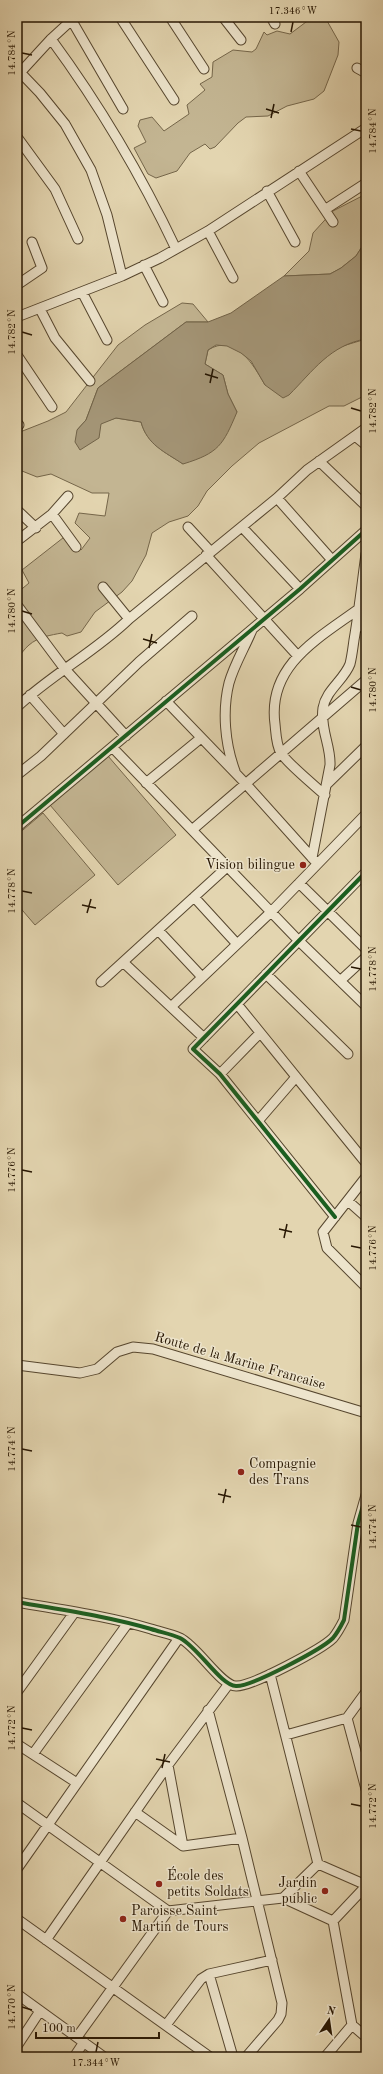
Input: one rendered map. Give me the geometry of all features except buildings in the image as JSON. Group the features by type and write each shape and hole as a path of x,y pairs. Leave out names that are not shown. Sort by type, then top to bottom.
{"street":[{"path":"120,17 174,100"},
{"path":"170,17 204,69"},
{"path":"223,17 241,40"},
{"path":"122,276 107,215 91,170 65,124 40,93 18,73 51,39 74,19 123,109"},
{"path":"51,39 69,64 134,169 160,215 176,249"},
{"path":"357,68 366,73"},
{"path":"17,317 122,276 176,249 208,231 299,171 364,134"},
{"path":"17,137 55,189 78,239"},
{"path":"299,171 326,209 333,222"},
{"path":"326,209 366,183"},
{"path":"267,191 295,242"},
{"path":"208,231 233,278"},
{"path":"17,285 42,268 32,242"},
{"path":"144,265 163,302"},
{"path":"82,292 108,340"},
{"path":"40,309 55,338 90,381"},
{"path":"17,356 52,407"},
{"path":"17,707 64,668 115,632 129,618 242,527 319,461 366,428"},
{"path":"355,436 366,446"},
{"path":"319,461 366,505"},
{"path":"17,541 36,528 52,514 68,496"},
{"path":"277,498 332,560"},
{"path":"17,510 36,528"},
{"path":"52,514 76,547"},
{"path":"188,527 263,620 297,655"},
{"path":"242,527 300,589"},
{"path":"17,827 300,589 366,530"},
{"path":"314,860 330,757 323,733 323,708 330,692 342,678 350,664 360,608 366,555 354,541"},
{"path":"103,587 129,618"},
{"path":"17,606 64,668 126,736"},
{"path":"325,795 281,754 277,743 274,719 275,701 286,669 297,655 360,608"},
{"path":"17,775 64,734 139,662 192,616"},
{"path":"357,621 366,630"},
{"path":"237,775 231,759 226,730 225,705 229,682 254,627"},
{"path":"192,830 366,680"},
{"path":"30,695 64,734"},
{"path":"166,701 246,784 314,860"},
{"path":"146,783 201,738"},
{"path":"327,784 366,746"},
{"path":"112,747 299,941 366,1006"},
{"path":"171,1007 271,912 299,883 314,860 366,814"},
{"path":"101,982 227,867"},
{"path":"335,1217 220,1074 193,1049 366,872"},
{"path":"299,883 366,949"},
{"path":"194,897 237,944"},
{"path":"158,930 202,977"},
{"path":"340,981 366,956"},
{"path":"123,962 204,1038"},
{"path":"266,974 348,1054"},
{"path":"237,1004 366,1163"},
{"path":"220,1074 260,1033"},
{"path":"258,1121 296,1077"},
{"path":"365,1282 327,1248 323,1232 366,1177"},
{"path":"348,1201 366,1217"},
{"name":"Route de la Marine Francaise","path":"17,1365 80,1373 97,1368 106,1360 122,1350 133,1347 153,1349 366,1413"},
{"path":"17,1602 128,1622 179,1638 191,1644 228,1685 237,1687 270,1674 332,1638 340,1629 344,1620 358,1522 366,1495"},
{"path":"358,1522 366,1529"},
{"path":"17,1692 20,1679 74,1613"},
{"path":"33,1754 128,1622"},
{"path":"17,1869 179,1638"},
{"path":"270,1674 318,1864"},
{"path":"46,1940 168,1765 228,1685"},
{"path":"286,1735 347,1718 366,1692"},
{"path":"208,1710 242,1838 282,2003 281,2014 246,2057"},
{"path":"347,1718 366,1789"},
{"path":"17,1744 77,1783"},
{"path":"168,1765 183,1846"},
{"path":"17,1804 168,1911 283,1898 333,1921"},
{"path":"135,1812 183,1846 242,1838"},
{"path":"318,1864 366,1886 333,1921"},
{"path":"283,1898 318,1864"},
{"path":"74,2057 80,2040 113,1987 168,1911"},
{"path":"17,1919 210,2057"},
{"path":"333,1921 352,2025 366,2037"},
{"path":"166,2025 196,1985 209,1974 272,1960"},
{"path":"209,1974 233,2057"},
{"path":"17,1994 104,2057"},
{"path":"17,2046 40,2011"},
{"path":"325,2057 352,2025"}],"shaded area":[{"path":"310,19 319,21 326,19 339,42 338,55 324,91 314,99 287,106 268,116 246,117 238,123 215,147 210,149 205,144 190,153 177,171 156,178 148,174 134,148 146,142 138,126 140,120 152,117 164,131 189,114 187,105 205,90 200,84 212,77 213,62 233,50 252,52 256,49 264,32 267,35 277,31 290,34"},
{"path":"366,194 365,242 356,256 341,268 330,274 284,276 309,251 313,233 333,211"},
{"path":"366,232 366,339 353,342 332,353 314,368 289,395 283,398 265,385 251,361 241,353 227,346 216,345 208,350 205,364 223,375 228,394 237,412 228,432 218,446 205,456 195,460 183,464 163,452 152,442 144,430 141,422 116,418 101,424 99,438 80,450 75,442 77,430 86,420 98,388 186,322 208,322 231,313 284,276 330,274 341,268 356,256 365,242"},
{"path":"182,303 193,304 208,322 186,322 98,388 86,420 77,430 116,418 141,422 144,430 152,442 183,464 237,412 228,394 223,375 205,364 208,350 218,346 227,345 242,353 255,368 265,385 327,355 336,348 366,339 366,395 344,406 329,406 259,443 232,466 207,491 198,506 188,516 169,522 152,533 146,555 132,581 122,592 95,612 81,632 67,636 62,633 40,638 29,645 17,657 17,593 29,583 22,570 68,534 81,550 90,538 75,523 79,513 105,516 109,493 92,493 51,474 37,477 17,469 17,435 20,432 66,412 118,345 145,325"},
{"path":"108,756 176,835 118,885 50,805"},
{"path":"43,813 95,875 35,925 17,904 17,835"}],"cycle path":[{"path":"17,827 300,589 366,530"},
{"path":"335,1217 220,1074 193,1049 366,872"},
{"path":"17,1602 118,1620 180,1638 194,1649 223,1680 236,1686 244,1685 270,1674 315,1650 333,1638 338,1631 344,1620 358,1523 366,1495"}],"place":[{"name":"Vision bilingue","path":"303,865"},
{"name":"Compagnie des Trans","path":"241,1472"},
{"name":"École des petits Soldats","path":"159,1884"},
{"name":"Jardin public","path":"325,1891"},
{"name":"Paroisse Saint Martin de Tours","path":"123,1919"}]}
